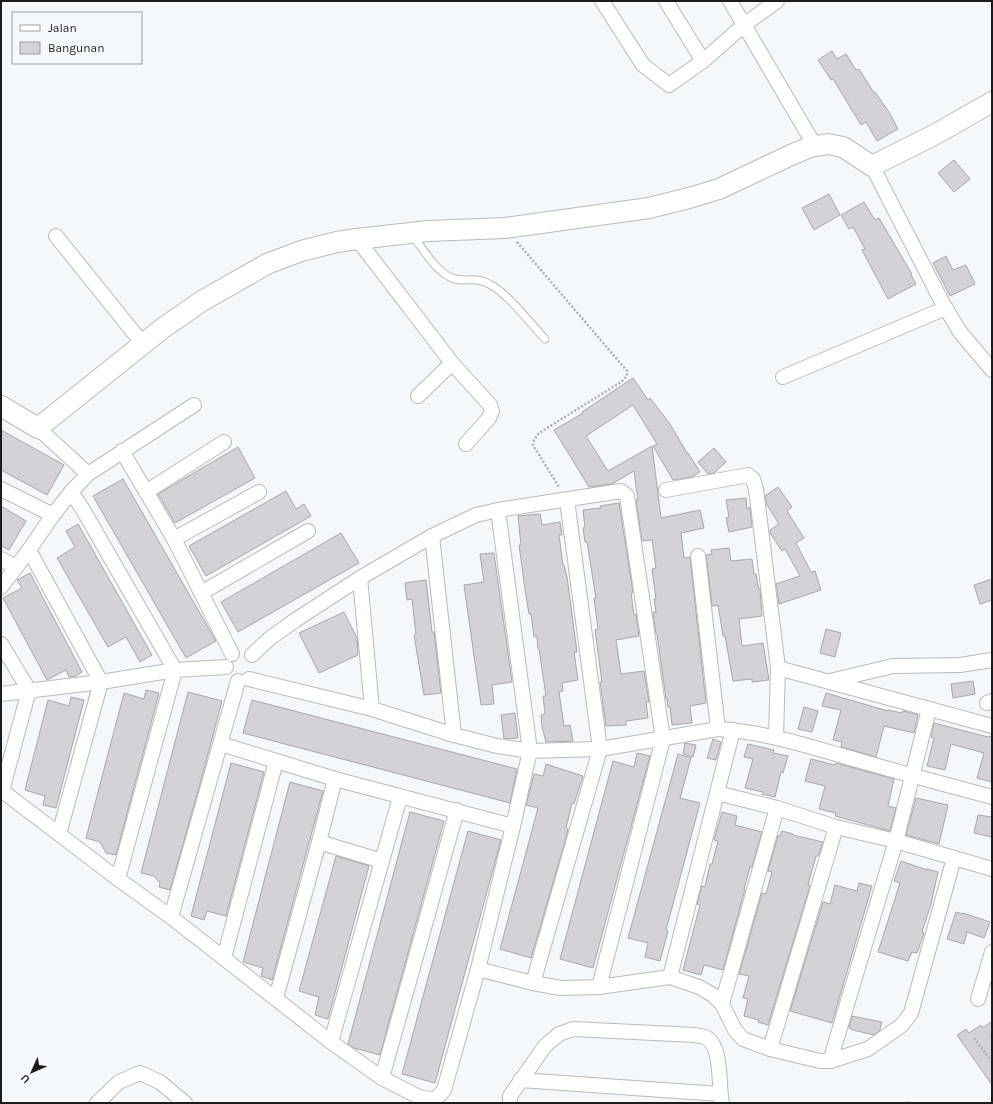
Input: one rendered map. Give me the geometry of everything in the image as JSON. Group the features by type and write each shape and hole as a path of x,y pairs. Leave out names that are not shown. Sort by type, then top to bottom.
{"street":[{"path":"602,1 643,65 669,85 703,61 744,25 777,1"},
{"path":"666,1 703,61"},
{"path":"730,1 815,146"},
{"path":"872,166 934,135 992,102"},
{"path":"38,428 163,328 202,301 267,264 301,251 337,242 357,239 428,231 505,228 649,208 720,189 792,155 815,146 828,144 843,147 872,166 928,275 960,332 992,370"},
{"path":"56,236 143,344"},
{"path":"357,239 452,363 490,405 492,411 489,418 466,444"},
{"path":"783,377 946,308"},
{"path":"418,396 452,363"},
{"path":"1,587 53,515 71,492 88,474 194,405"},
{"path":"1,406 38,428 88,474"},
{"path":"146,492 224,442"},
{"path":"122,451 174,539 232,654"},
{"path":"666,490 748,475 753,480 756,489 778,668 776,737"},
{"path":"1,489 53,515"},
{"path":"252,655 269,639 294,621 360,578 432,536 476,515 498,510 621,491 627,496 663,739 599,987"},
{"path":"71,492 82,508 175,670 118,879"},
{"path":"174,539 259,492"},
{"path":"533,983 600,749 567,500"},
{"path":"1,644 30,690 2,790 118,879 171,917 332,1042 382,1078 419,1097 435,1100 444,1090 478,969 530,751 498,510"},
{"path":"201,593 308,532"},
{"path":"432,536 454,734"},
{"path":"29,550 101,682 59,834"},
{"path":"698,556 718,729"},
{"path":"1,559 16,567"},
{"path":"360,578 372,709"},
{"path":"171,917 221,744 243,680 253,676 256,671 257,665 252,655 242,651 232,654 227,660 226,668 230,677 243,680 372,709 497,746 530,751 600,749 718,729 733,730 776,737 992,797"},
{"path":"828,681 893,666 960,665 992,660"},
{"path":"1,694 101,682 175,670 226,668"},
{"path":"778,668 992,726"},
{"path":"830,1061 896,841 929,710"},
{"path":"670,978 733,730"},
{"path":"221,744 335,779 513,826"},
{"path":"224,958 276,761"},
{"path":"276,998 335,779"},
{"path":"717,793 776,808 836,827 896,841 992,869"},
{"path":"332,1042 400,797"},
{"path":"722,1004 776,808"},
{"path":"382,1078 457,810"},
{"path":"770,1049 836,827"},
{"path":"319,842 382,861"},
{"path":"478,969 533,983 561,988 599,987 670,978 699,987 713,995 722,1004 735,1030 743,1039 770,1049 820,1061 830,1061 868,1049 902,1025 911,1013 954,858"},
{"path":"978,999 992,952"},
{"path":"510,1103 510,1096 520,1080 545,1046 558,1034 573,1029 695,1035 706,1038 713,1046 718,1056 721,1099 520,1080"},
{"path":"97,1103 119,1082 140,1073 160,1082 185,1103"}],"lane":[{"path":"411,233 438,269 455,279 480,280 492,285 503,294 545,339"}],"path":[{"path":"505,228 627,371 627,376 621,382 538,433 534,440 533,444 567,500"},
{"path":"974,1038 992,1062"},
{"path":"907,1103 912,1103"}],"building":[{"path":"832,51 837,59 846,54 856,70 859,69 874,93 875,92 889,112 898,129 877,141 866,122 861,125 833,79 831,80 818,60"},
{"path":"954,160 970,179 954,192 938,173"},
{"path":"829,194 840,215 814,230 802,208"},
{"path":"864,202 875,220 879,218 912,274 911,275 916,284 888,299 862,250 865,249 853,227 849,229 841,215"},
{"path":"946,256 953,270 966,265 975,284 950,296 933,263"},
{"path":"633,378 648,400 650,398 670,424 700,472 692,477 673,480 653,446 657,444 633,405 586,436 608,471 652,446 661,518 700,510 704,528 681,533 684,558 690,557 706,703 690,706 692,723 672,725 670,707 668,707 666,699 653,612 656,612 654,599 656,599 652,569 656,568 652,540 642,541 636,500 638,500 634,471 612,484 589,487 554,430 583,413 582,412"},
{"path":"1,430 64,465 47,495 1,470"},
{"path":"238,447 255,478 175,523 158,494"},
{"path":"714,448 726,462 714,473 708,474 698,462"},
{"path":"123,479 216,641 186,658 93,496"},
{"path":"778,487 792,507 787,511 804,538 796,543 811,572 815,571 821,590 779,604 776,584 800,576 785,549 782,551 770,533 770,530 779,524 767,505 765,496"},
{"path":"286,491 296,509 304,504 311,516 206,576 189,546"},
{"path":"746,498 747,509 750,507 752,527 729,532 726,518 729,517 726,500"},
{"path":"619,503 633,592 631,593 634,615 636,614 639,636 616,640 621,674 644,671 649,702 646,702 648,718 626,721 626,725 606,726 595,630 598,629 594,598 596,598 587,542 585,542 583,510 601,508 600,506"},
{"path":"1,506 26,521 9,550 1,546"},
{"path":"540,514 542,525 560,522 562,535 559,535 563,565 567,577 577,652 574,652 578,680 562,683 563,691 559,692 564,726 570,725 573,741 546,742 542,727 541,715 545,714 543,696 546,696 537,637 534,637 531,614 529,614 526,596 519,545 521,545 518,516"},
{"path":"78,524 152,655 140,662 126,637 108,647 57,558 75,547 66,531"},
{"path":"341,533 359,563 238,632 221,602"},
{"path":"729,548 731,561 752,559 754,574 756,574 760,589 762,616 739,619 742,646 763,643 769,680 752,682 752,679 733,681 718,605 712,606 706,555 712,554 711,550"},
{"path":"494,553 512,682 492,685 494,704 481,705 464,585 484,582 480,554"},
{"path":"30,573 82,672 74,677 69,677 66,670 47,680 3,598 22,588 17,580"},
{"path":"992,579 992,600 980,604 974,585"},
{"path":"426,580 441,693 424,695 414,635 416,634 412,599 407,600 405,583"},
{"path":"344,612 357,638 358,655 319,673 299,633"},
{"path":"826,629 841,633 835,657 820,653"},
{"path":"973,681 975,694 953,698 951,684"},
{"path":"146,690 159,693 116,855 106,853 100,842 86,838 124,693 144,699"},
{"path":"188,692 222,701 170,890 159,887 160,883 154,876 141,873"},
{"path":"826,693 888,711 902,713 903,711 918,715 914,733 884,726 876,757 841,747 842,742 833,740 841,710 822,706"},
{"path":"71,697 84,700 56,808 43,805 45,796 25,790 48,700 69,706"},
{"path":"252,700 517,769 510,803 243,733"},
{"path":"804,707 818,711 812,732 798,729"},
{"path":"515,713 518,738 504,739 501,715"},
{"path":"934,723 988,737 992,736 992,782 977,778 984,753 951,744 945,770 927,766 934,738 931,737"},
{"path":"713,739 721,742 716,760 707,758"},
{"path":"685,743 696,745 693,757 683,754"},
{"path":"748,744 774,750 773,753 788,756 783,773 781,772 775,797 762,794 763,792 745,788 753,759 744,757"},
{"path":"637,753 650,756 593,968 560,959 613,761 634,767"},
{"path":"678,754 691,758 680,798 700,803 666,930 668,931 660,961 645,957 648,943 628,938"},
{"path":"811,759 835,765 836,763 894,779 888,806 896,808 890,831 835,816 836,813 819,809 825,786 805,781"},
{"path":"231,763 264,772 226,916 207,911 204,920 191,916"},
{"path":"546,764 583,776 574,804 572,803 566,828 568,829 565,842 531,958 500,949 538,808 526,805 534,774 543,776"},
{"path":"290,782 323,791 272,980 261,976 263,968 243,962"},
{"path":"916,798 948,805 939,844 906,835"},
{"path":"410,812 444,821 380,1055 354,1048 348,1044"},
{"path":"722,812 737,816 735,825 762,832 752,867 750,867 723,970 704,965 701,975 683,970 700,905 697,904 702,886 705,887 710,864 712,864 718,841 714,840"},
{"path":"978,815 992,817 992,837 974,833"},
{"path":"468,831 501,840 435,1083 402,1074"},
{"path":"782,831 823,842 818,856 816,856 808,885 810,886 768,1025 758,1022 759,1020 744,1016 748,999 743,998 749,976 739,974 762,893 766,894 772,872 768,871 778,836 780,836"},
{"path":"336,856 369,866 328,1019 315,1015 319,997 299,991"},
{"path":"901,861 927,870 938,872 931,904 922,932 924,933 917,953 912,952 908,961 878,952 900,883 894,881"},
{"path":"859,883 872,886 832,1023 790,1011 823,902 830,904 835,885 857,891"},
{"path":"956,912 990,922 984,938 967,932 964,944 947,939"},
{"path":"852,1016 882,1022 880,1030 874,1035 849,1028"},
{"path":"992,1021 992,1085 957,1035 966,1029 969,1033 981,1025 983,1028"}]}
